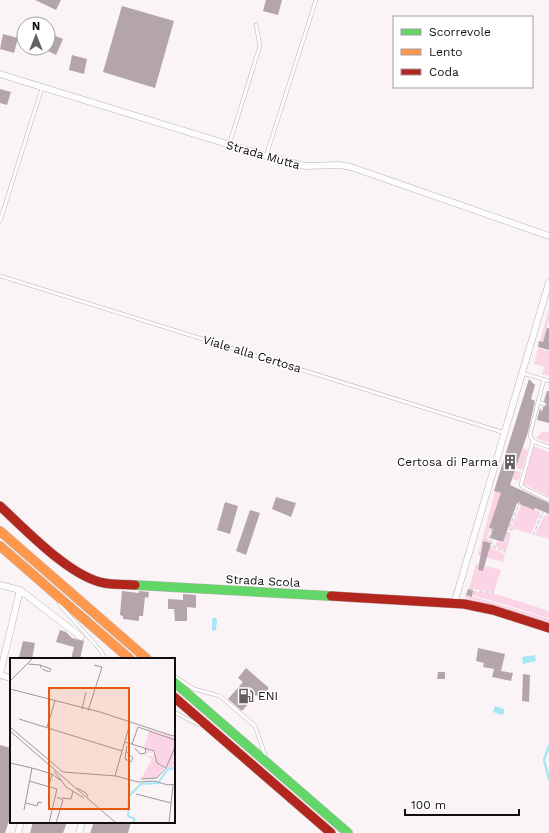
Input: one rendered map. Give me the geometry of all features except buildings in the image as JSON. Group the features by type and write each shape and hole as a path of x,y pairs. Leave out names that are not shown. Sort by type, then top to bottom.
{"main road":[{"name":"Strada Scola","path":"0,506 73,569 89,579 103,583 454,604 493,610 549,628"},
{"path":"0,532 146,658"},
{"path":"0,546 129,658"},
{"path":"175,683 348,833"},
{"path":"175,698 331,833"}],"street":[{"name":"Strada Mutta","path":"0,74 266,156 305,166 351,167 549,236"},
{"path":"454,604 549,282"},
{"path":"0,586 20,590 81,637"},
{"path":"10,678 0,674 20,590"},
{"path":"18,833 21,823"},
{"path":"79,833 82,823"}],"lane":[{"path":"266,156 316,0"},
{"path":"229,145 260,46 256,25"},
{"path":"0,221 42,88"},
{"name":"Viale alla Certosa","path":"0,276 505,433"},
{"path":"522,373 549,381"},
{"path":"544,379 529,432 533,441 521,485 524,488 549,500"},
{"path":"538,402 544,404"},
{"path":"533,441 549,447"},
{"path":"31,573 101,651 104,658"},
{"path":"131,645 150,658"},
{"path":"175,677 194,689 220,696 256,726 264,754 320,809"},
{"path":"175,712 191,719 250,762"}],"path":[{"path":"513,530 509,529 520,501"},
{"path":"533,535 543,512"},
{"path":"492,529 489,538 494,547 506,552"},
{"path":"506,533 511,534"},
{"path":"473,592 494,592"}],"shaded area":[{"path":"548,311 549,320 543,342 540,341"},
{"path":"538,348 549,351 549,376 542,374 544,367 534,364"},
{"path":"542,432 549,432 549,443 536,438"},
{"path":"534,446 549,452 549,497 523,484"},
{"path":"523,448 528,450 522,470 516,468"},
{"path":"515,470 521,472 519,481 512,479"},
{"path":"495,491 504,494 487,537 492,548 505,554 503,562 478,555","holes":["483,541 489,542 488,554 480,552"]},
{"path":"522,503 526,505 526,507 540,511 531,534 511,528"},
{"path":"547,514 549,515 549,539 535,535 544,516"},
{"path":"506,534 511,535 506,551 495,546 497,541 503,543"},
{"path":"476,564 479,565 478,570 483,571 485,566 501,570 494,592 469,589"},
{"path":"473,592 493,593 549,611 549,618 472,595"},
{"path":"464,594 549,619 549,625 467,600"}],"water":[{"path":"215,617 217,620 216,630 212,631 212,619"},
{"path":"535,655 536,661 523,664 522,657"},
{"path":"495,706 504,709 504,713 502,715 493,712"}],"waterway":[{"path":"549,746 544,760 549,779"}],"traffic: fast":[{"path":"135,585 331,596"},
{"path":"175,683 348,833"}],"traffic: slow":[{"path":"0,531 146,658"},
{"path":"0,546 129,658"}],"traffic: jam":[{"path":"0,506 35,539 77,572 91,579 104,583 135,585"},
{"path":"331,596 464,604 493,610 549,628"},
{"path":"175,698 331,833"}],"place":[{"name":"Certosa di Parma","path":"510,462"},
{"name":"ENI","path":"246,696"}]}
